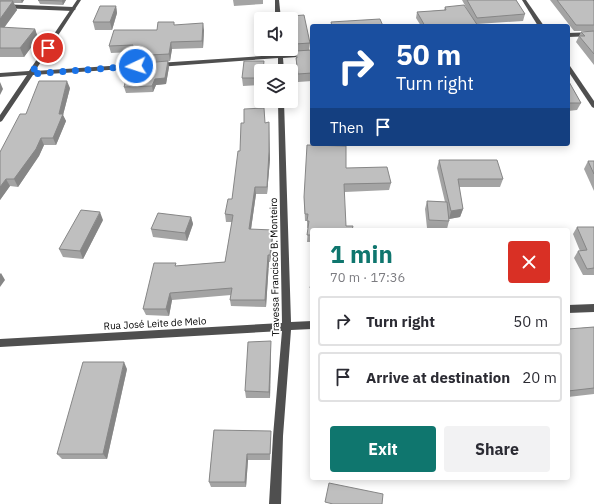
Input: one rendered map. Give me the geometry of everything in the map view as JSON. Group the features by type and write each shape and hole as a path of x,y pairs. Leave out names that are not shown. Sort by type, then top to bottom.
{"street":[{"path":"0,120 79,0"},
{"path":"277,0 278,12"},
{"path":"524,0 540,24"},
{"path":"0,6 73,8"},
{"path":"570,35 594,34"},
{"path":"151,66 310,54"},
{"path":"280,57 280,64"},
{"path":"0,75 144,66"},
{"path":"570,70 594,106"},
{"name":"Travessa Francisco B. Monteiro","path":"275,504 278,436 287,326 282,108"},
{"path":"570,309 594,308"},
{"name":"Rua José Leite de Melo","path":"0,343 310,325"}],"building":[{"path":"38,0 63,0 62,1"},
{"path":"467,0 516,0 525,14 477,18"},
{"path":"557,0 593,0 594,25 576,25"},
{"path":"0,1 13,1 0,19"},
{"path":"464,5 477,24 424,24 417,12 446,10 445,7"},
{"path":"100,6 116,6 110,22 93,22"},
{"path":"304,15 310,43 298,44 298,16"},
{"path":"380,19 382,24 332,24 331,22"},
{"path":"158,22 174,22 174,25 203,23 202,41 171,42 169,54 131,56 133,45 109,46 114,30 157,30"},
{"path":"0,27 35,29 20,48 0,48"},
{"path":"594,31 594,54 579,36 585,36 581,32"},
{"path":"310,50 310,73 298,74 298,51"},
{"path":"168,61 165,78 155,79 152,86 124,87 130,64"},
{"path":"244,61 264,61 264,64 254,64 254,78 242,78"},
{"path":"39,81 67,81 59,114 63,114 53,138 41,138 36,149 14,179 6,179 0,187 0,152 20,114 26,114"},
{"path":"570,84 581,103 570,103"},
{"path":"264,108 265,123 269,122 267,187 255,187 249,229 273,230 270,255 268,255 265,300 230,300 232,288 170,293 166,309 143,309 154,263 176,263 175,266 225,262 233,215 225,214 228,199 232,199 238,151 240,151 241,123 244,123 244,109"},
{"path":"307,145 346,146 346,168 387,167 391,183 344,184 346,226 353,226 352,228 310,228 310,235 307,235 309,221 307,221 308,214 305,214 304,197"},
{"path":"439,160 497,160 503,179 458,179 463,209 451,211"},
{"path":"588,161 594,161 594,174"},
{"path":"427,201 447,202 449,221 429,220"},
{"path":"81,210 100,212 80,251 59,249"},
{"path":"158,213 191,217 185,233 151,229"},
{"path":"577,227 594,227 594,268 587,269 578,251 587,250"},
{"path":"594,327 594,388 570,391 570,329"},
{"path":"271,341 269,392 245,391 248,342"},
{"path":"83,362 124,362 103,454 57,454"},
{"path":"214,430 271,431 270,454 247,454 245,482 209,482"},
{"path":"329,483 383,494 382,504 333,504 325,502"}],"route":[{"path":"48,48 31,74 136,66"}]}
